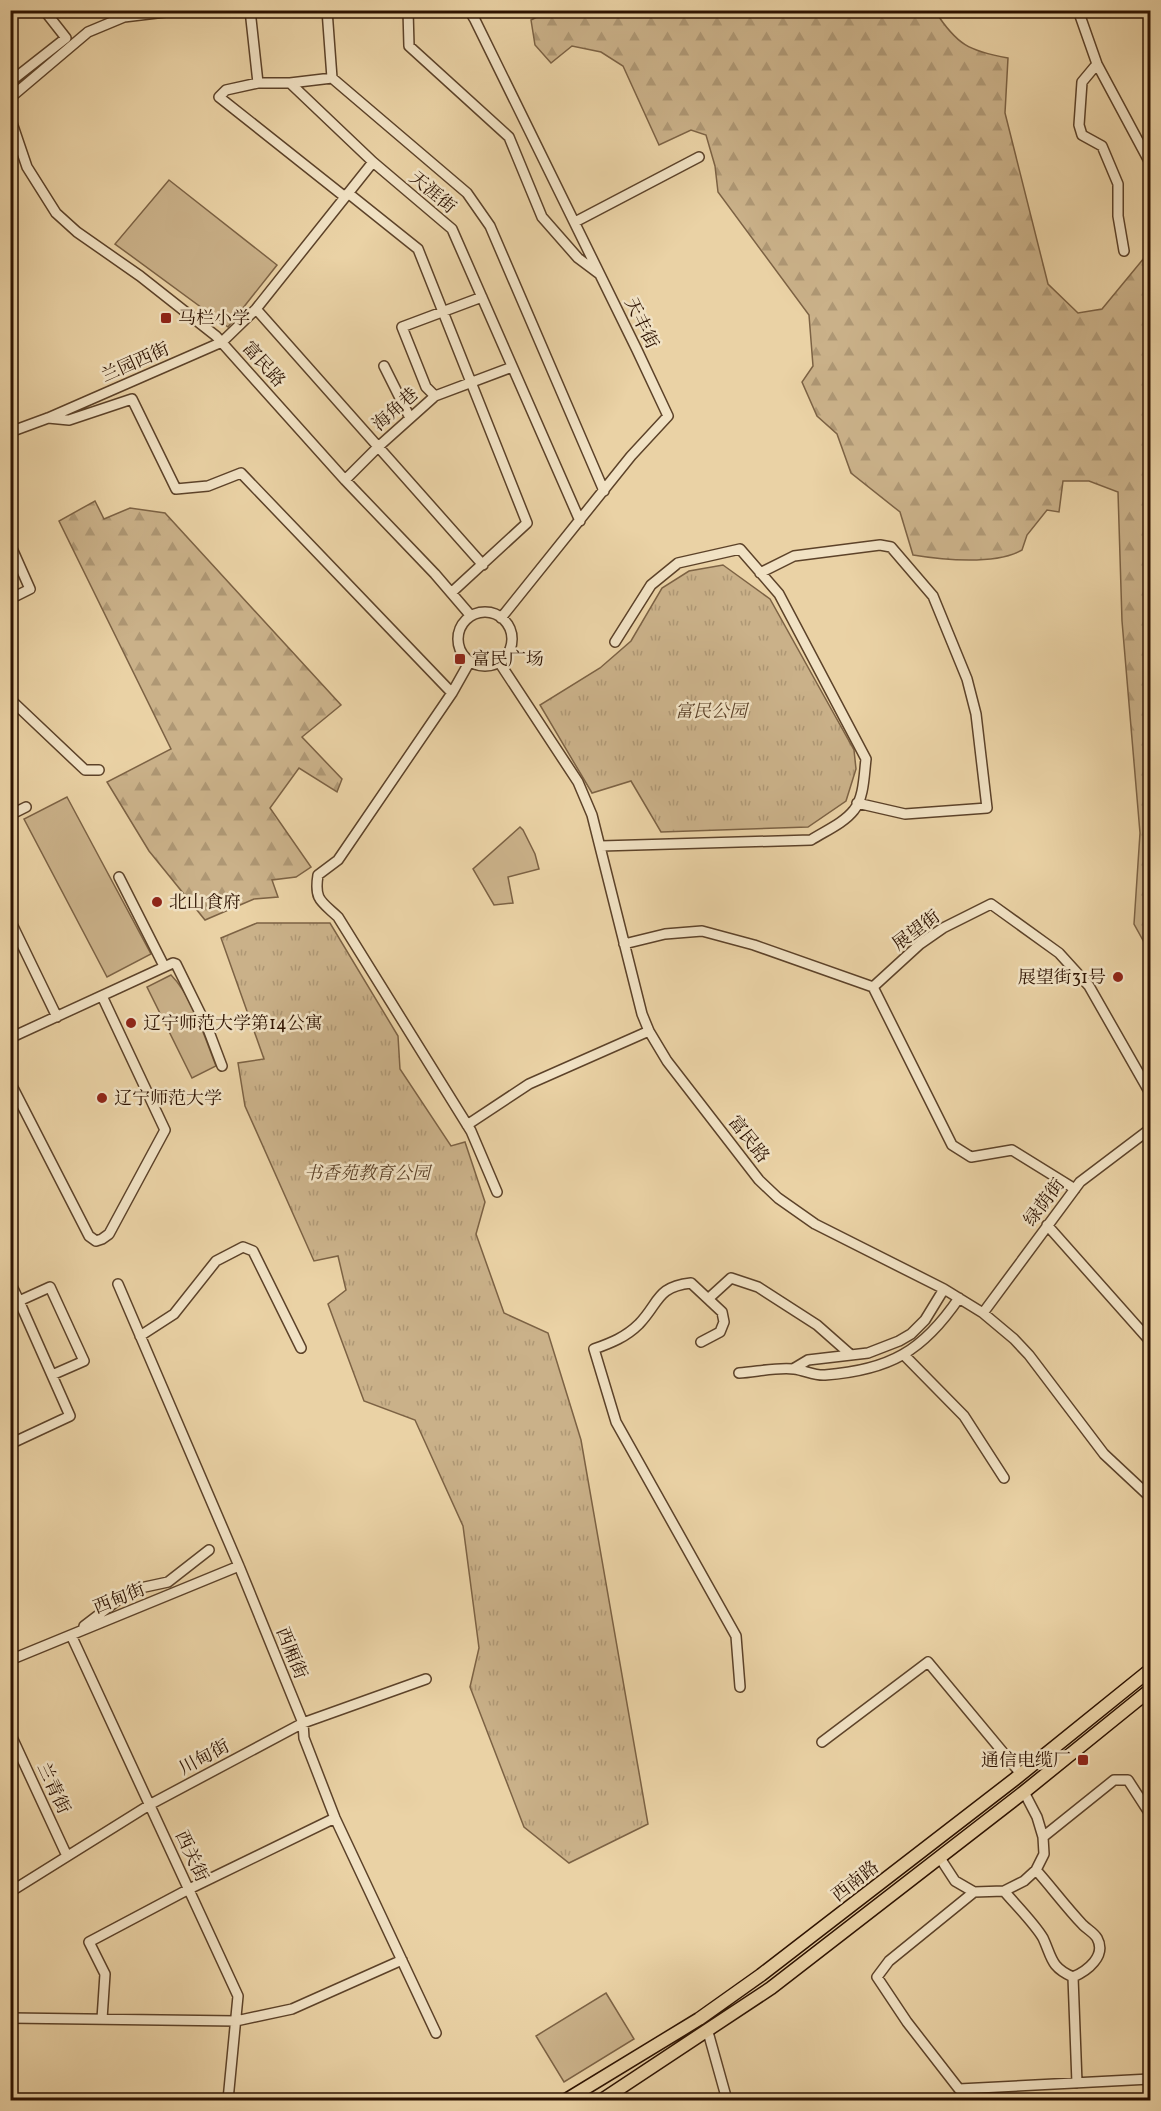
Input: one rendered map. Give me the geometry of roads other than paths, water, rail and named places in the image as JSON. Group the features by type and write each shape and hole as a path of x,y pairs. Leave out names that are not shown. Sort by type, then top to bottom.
{"main road":[{"name":"西南路","path":"566,2100 699,2019 761,1976 1021,1774 1150,1670"},
{"name":"西南路","path":"602,2100 708,2032 771,1988 1024,1792 1150,1690"}],"street":[{"path":"10,82 66,38 44,10"},
{"path":"10,98 88,33 124,17 182,10"},
{"path":"250,10 258,83"},
{"path":"327,10 332,78 467,192 490,226 604,490"},
{"path":"408,10 408,46 509,137 542,217 578,258 600,274"},
{"name":"天丰街","path":"469,10 575,222 668,416 631,456 501,618"},
{"path":"1082,13 1097,63 1150,163"},
{"path":"1097,63 1082,82 1079,125 1082,135 1102,146 1118,184 1118,216 1124,251"},
{"path":"332,78 290,83 258,83 226,90 219,97 418,249 527,523 451,592"},
{"name":"天涯街","path":"290,83 373,162 452,229 580,521"},
{"name":"富民路","path":"10,117 27,167 56,213 77,232 140,276 209,329 471,616"},
{"path":"575,222 699,158"},
{"name":"兰园西街","path":"10,432 48,418 222,342 256,309 373,162"},
{"path":"435,396 426,387 402,327 482,297"},
{"path":"256,309 483,565"},
{"path":"384,366 410,418"},
{"name":"海角巷","path":"345,480 435,396 512,367"},
{"path":"48,418 69,420 132,399 176,489 208,486 241,473 452,693"},
{"path":"10,544 30,589 10,599"},
{"path":"760,573 794,556 880,545 891,547 933,597 967,678 976,714 987,808 905,814 857,803"},
{"path":"601,846 811,840 855,809 862,790 866,759 779,594 740,549 678,563 651,585 615,642"},
{"path":"484,612 493,613 501,618 511,632 512,640 506,656 499,662 485,666 470,661 464,656 458,641 462,625 471,616 484,612"},
{"path":"470,661 452,693 338,860 318,875 315,890 321,900 338,917 466,1125 497,1192"},
{"name":"富民路","path":"499,662 578,782 592,815 642,1014 649,1031 668,1061 759,1180 778,1198 834,1235 944,1289 983,1313 1014,1338 1104,1454 1150,1497"},
{"path":"10,699 85,770 99,770"},
{"path":"10,815 26,807"},
{"path":"119,877 164,966"},
{"name":"展望街","path":"873,987 920,944 943,928 991,904 1059,953 1089,986 1150,1093"},
{"path":"10,920 57,1017"},
{"path":"624,944 665,934 702,932 754,945 873,987 952,1145 971,1156 1012,1150 1075,1189"},
{"path":"10,1038 173,963 176,964 208,1029 222,1066"},
{"path":"10,1082 89,1236 96,1240 102,1239 109,1234 165,1130 102,996"},
{"path":"466,1125 529,1084 649,1031"},
{"name":"绿荫街","path":"983,1313 1080,1182 1150,1129"},
{"path":"1047,1225 1150,1341"},
{"path":"140,1336 174,1314 216,1261 243,1247 253,1251 301,1348"},
{"path":"708,1299 731,1278 758,1287 817,1325 851,1355"},
{"path":"10,1282 15,1303 70,1416 10,1444"},
{"path":"701,1342 720,1332 724,1322 722,1312 692,1283 676,1285 663,1292 638,1324 617,1341 594,1349 616,1422 736,1636 740,1687"},
{"name":"西厢街","path":"118,1284 239,1566 303,1724 304,1738 335,1818 436,2032"},
{"path":"15,1303 50,1287 84,1361 52,1375"},
{"path":"793,1369 808,1360 868,1353 899,1341 911,1334 925,1320 944,1289"},
{"path":"739,1373 793,1369 823,1376 872,1368 904,1355 920,1344 941,1324 959,1298"},
{"path":"904,1355 964,1416 1004,1478"},
{"path":"73,1634 131,1590 168,1582 209,1550"},
{"name":"西甸街","path":"10,1660 239,1566"},
{"name":"西关街","path":"73,1634 238,1996 228,2100"},
{"path":"822,1742 928,1662 1021,1774"},
{"name":"川甸街","path":"10,1892 150,1805 303,1724 426,1679"},
{"name":"兰青街","path":"10,1733 67,1856"},
{"path":"1043,1837 1114,1780 1128,1780 1150,1814"},
{"path":"940,1858 956,1881 974,1892 1004,1891 1024,1881 1036,1870 1044,1854 1043,1837 1037,1817 1024,1792"},
{"path":"102,2019 105,1974 89,1942 189,1889 335,1818"},
{"path":"1004,1891 1042,1938 1052,1963 1073,1977 1083,1973 1093,1964 1099,1953 1097,1938 1083,1926 1036,1870"},
{"path":"974,1892 889,1961 877,1977 907,2022 959,2089 1150,2079"},
{"path":"10,2018 236,2021 292,2009 402,1960"},
{"path":"1073,1977 1077,2083"},
{"path":"708,2032 727,2100"}],"place":[{"name":"马栏小学","path":"166,318"},
{"name":"富民广场","path":"460,659"},
{"name":"北山食府","path":"157,902"},
{"name":"展望街31号","path":"1118,977"},
{"name":"辽宁师范大学第14公寓","path":"131,1023"},
{"name":"辽宁师范大学","path":"102,1098"},
{"name":"通信电缆厂","path":"1083,1760"}],"park label":[{"name":"富民公园","path":"711,711"},
{"name":"书香苑教育公园","path":"367,1173"}]}
